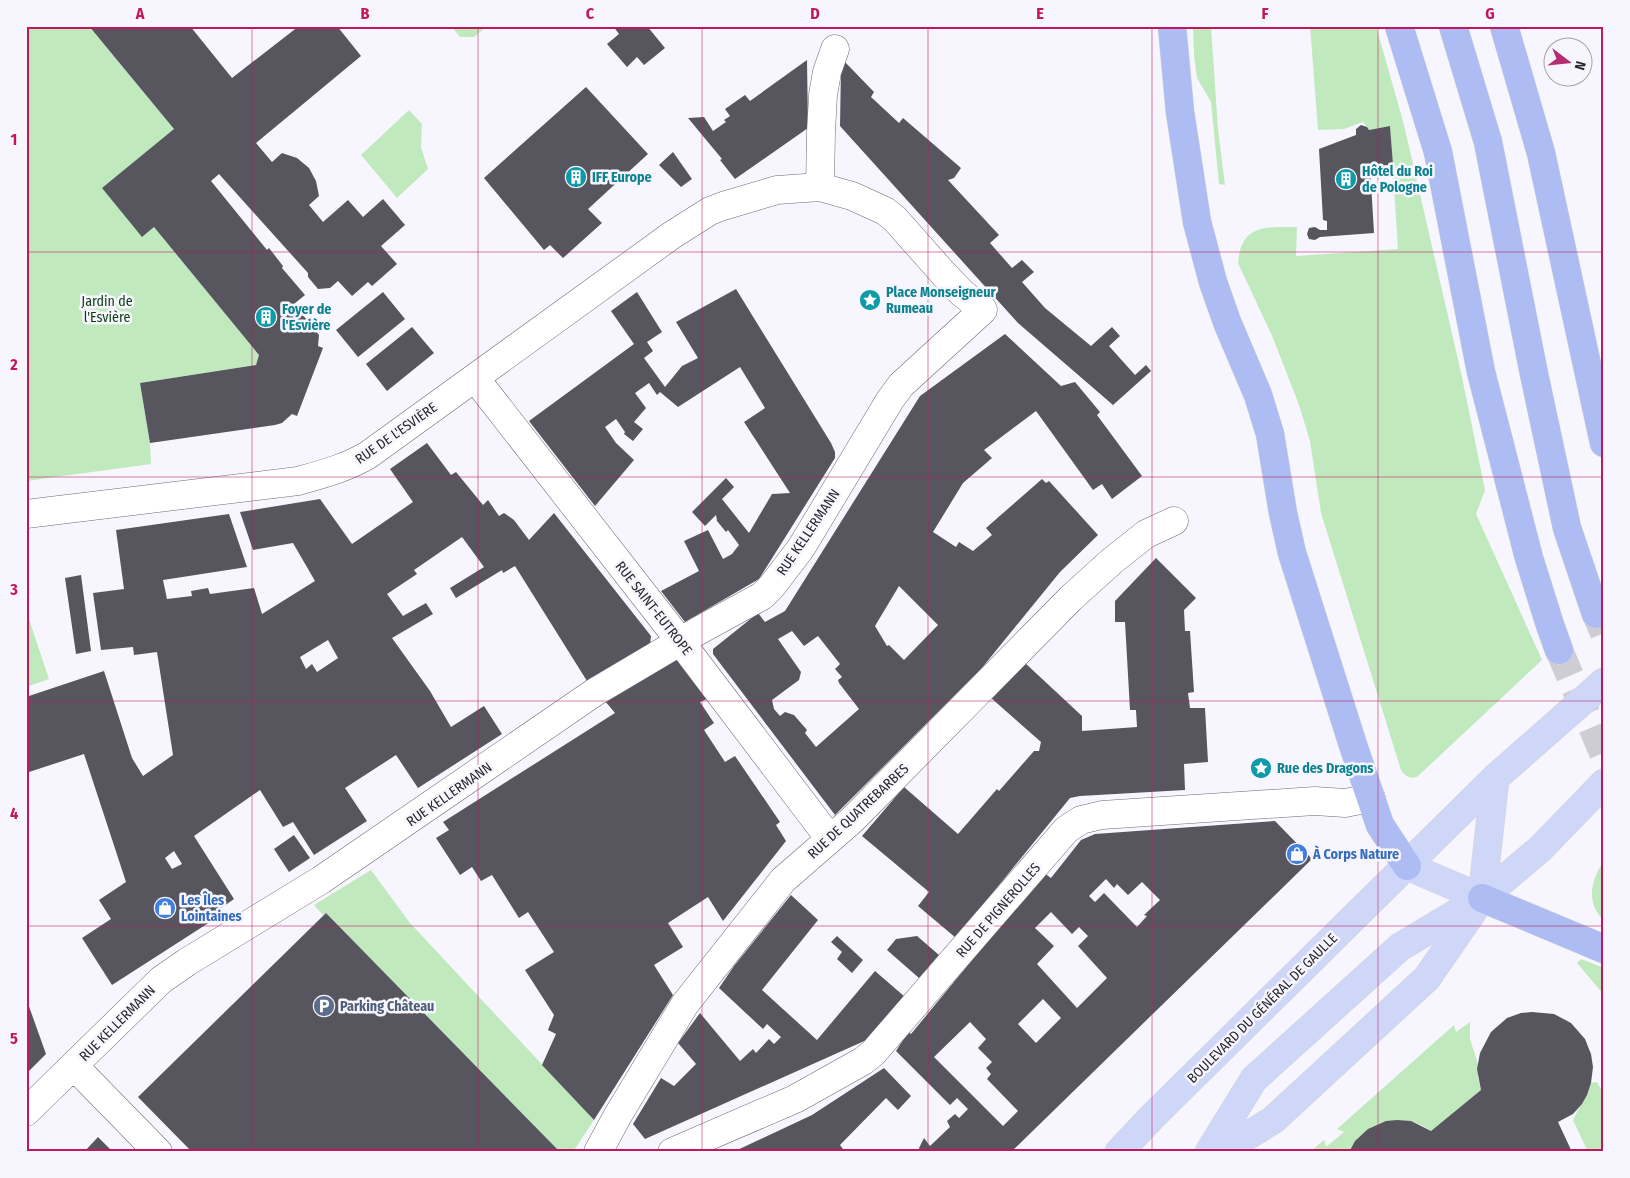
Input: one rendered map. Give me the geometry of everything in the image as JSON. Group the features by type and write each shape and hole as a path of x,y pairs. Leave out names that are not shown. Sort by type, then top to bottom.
{"highway":[{"path":"1172,26 1182,121 1198,222 1207,260 1227,322 1261,405 1270,434 1283,513 1292,553 1371,798 1380,825 1407,866"},
{"path":"1399,26 1438,152 1481,372 1529,558 1559,650"},
{"path":"1453,26 1488,142 1567,528 1596,614"},
{"path":"1504,26 1541,153 1604,443"},
{"path":"1482,898 1604,950"}],"main road":[{"name":"BOULEVARD DU GÉNÉRAL DE GAULLE","path":"1120,1152 1151,1118 1495,778 1604,682"},
{"path":"1221,1152 1273,1120 1427,978 1482,898 1495,778"},
{"path":"1209,1152 1254,1078 1400,947 1482,898 1540,849 1604,784"},
{"path":"1407,866 1482,898"}],"street":[{"path":"820,187 823,95 827,72 835,49"},
{"name":"RUE DE L'ESVIÈRE","path":"26,514 298,481 337,470 368,455 672,235 710,211 777,190 820,187"},
{"name":"RUE KELLERMANN","path":"26,1112 161,980 321,880 594,692 754,601 772,586 800,548 853,464 890,400 901,386 983,310 962,293 896,219 873,204 820,187"},
{"name":"RUE SAINT-EUTROPE","path":"475,378 830,839"},
{"name":"RUE DE QUATREBARBES","path":"598,1152 618,1115 685,1004 771,893 794,869 852,820 1071,598 1112,561 1146,534 1174,521"},
{"name":"RUE DE PIGNEROLLES","path":"672,1152 795,1099 863,1061 873,1053 1066,830 1081,820 1112,815 1316,801 1345,803 1371,798"},
{"path":"74,1066 146,1123 158,1152"}],"green space":[{"name":"Jardin de l'Esvière","path":"26,26 89,26 174,129 142,237 154,227 259,355 256,365 140,383 150,443 151,464 26,481"},
{"path":"451,26 487,26 474,37 460,37"},
{"path":"1193,26 1211,26 1218,129 1225,185 1219,184 1211,102 1197,78"},
{"path":"1310,26 1376,26 1403,121 1462,377 1485,490 1476,514 1542,660 1414,778 1404,774 1401,770 1321,513 1310,441 1299,405 1273,338 1238,263 1240,250 1250,234 1257,230 1275,227 1297,227 1296,256 1398,249 1390,126 1369,130 1363,122 1344,129 1318,130"},
{"path":"409,110 422,124 421,147 428,169 397,198 361,155"},
{"path":"26,610 49,679 26,687"},
{"path":"1604,860 1604,921 1594,906 1592,891 1593,883"},
{"path":"371,870 410,923 594,1120 573,1152 560,1152 326,913 323,915 314,905"},
{"path":"1581,959 1604,968 1604,995 1577,963"},
{"path":"1470,1022 1470,1039 1478,1064 1481,1090 1431,1131 1409,1121 1397,1120 1375,1126 1365,1132 1349,1152 1310,1152 1324,1140 1326,1147 1344,1132 1337,1129 1454,1025 1456,1032"},
{"path":"1597,1082 1604,1095 1604,1152 1588,1152 1573,1120 1591,1083"}],"building":[{"path":"89,26 190,26 232,78 299,26 337,26 361,56 256,143 272,162 282,153 297,158 309,168 316,181 319,196 309,205 323,222 348,200 363,217 383,199 405,225 381,246 397,264 372,286 368,282 352,296 338,281 330,288 318,289 308,277 308,273 219,174 211,181 267,250 269,248 283,266 282,268 305,295 294,304 319,335 318,346 323,348 297,416 292,414 282,423 275,425 150,443 140,383 256,365 259,355 154,227 142,237 102,188 174,129"},
{"path":"613,26 647,26 665,48 644,65 637,57 627,67 607,44 619,34"},
{"path":"807,60 808,128 735,179 720,160 722,159 688,118 704,117 713,131 726,122 724,120 730,116 725,109 745,95 750,101"},
{"path":"844,61 874,92 871,97 899,123 903,118 961,168 954,178 948,180 999,235 990,243 1012,268 1022,260 1034,272 1022,282 1045,308 1091,346 1112,327 1120,336 1109,346 1135,375 1146,365 1151,371 1113,405 1018,323 840,126 841,67"},
{"name":"IFF Europe","path":"586,87 648,154 588,209 602,223 563,258 550,245 544,250 484,178"},
{"name":"Hôtel du Roi de Pologne","path":"1361,125 1369,130 1390,126 1393,165 1370,166 1374,233 1320,237 1315,240 1309,239 1307,234 1309,228 1315,227 1320,230 1327,230 1327,221 1323,220 1319,149 1356,135 1356,129"},
{"path":"673,152 692,179 681,187 659,165"},
{"path":"736,289 831,443 835,452 835,458 759,579 685,622 661,591 699,571 684,541 708,530 723,559 732,554 739,545 728,530 726,532 717,521 716,515 705,526 692,512 726,478 734,487 722,499 749,533 772,494 790,493 744,422 765,408 740,367 678,407 660,392 657,395 649,383 635,393 646,408 634,422 643,429 633,441 624,434 625,432 616,419 605,427 616,443 634,460 595,506 529,421 634,344 611,311 637,292 662,332 647,342 653,351 644,358 665,387 682,366 698,358 676,322"},
{"path":"383,292 405,319 358,357 336,330"},
{"path":"412,327 434,353 387,391 366,364"},
{"path":"1005,334 1061,386 1075,382 1100,412 1097,415 1142,476 1112,499 1102,484 1093,490 1036,411 984,450 992,458 963,483 933,532 956,547 959,542 973,551 992,535 986,528 1042,479 1046,483 1049,481 1098,535 1060,572 981,669 835,815 713,654 713,649 758,613 765,622 785,611 920,396","holes":["899,586 938,625 904,660 889,645 887,646 875,626","792,631 804,646 818,636 840,664 835,669 842,677 838,680 839,683 859,709 816,747 805,733 807,730 794,715 785,712 780,716 774,709 772,700 799,680 801,672 778,639"]},
{"path":"427,443 451,475 456,472 483,505 488,500 499,516 504,513 514,520 529,540 554,513 651,636 650,645 587,681 515,566 503,573 502,570 456,598 450,588 484,567 462,537 414,570 417,574 387,594 403,616 426,603 433,614 392,638 430,691 451,727 484,706 502,734 418,788 396,755 345,788 367,821 314,855 293,822 283,827 260,790 194,836 234,899 207,918 210,922 112,985 82,938 111,919 99,900 126,882 84,754 26,773 26,697 104,671 132,758 143,776 173,755 157,652 134,655 133,647 101,650 93,593 124,589 116,530 229,514 247,567 163,580 167,599 192,596 191,591 208,588 210,594 254,588 262,614 315,581 293,543 253,550 240,512 320,499 352,544 413,502 390,469","holes":["328,640 338,658 317,672 312,664 306,669 300,657","174,851 182,864 172,869 165,858"]},
{"path":"1156,558 1196,598 1184,610 1185,631 1190,631 1194,692 1188,693 1190,708 1205,708 1208,762 1184,764 1185,790 1070,798 956,938 918,906 929,892 862,836 904,787 958,834 997,789 999,791 1034,751 1039,751 1041,742 990,697 1024,662 1082,716 1082,731 1137,727 1136,710 1130,710 1125,622 1115,622 1115,601"},
{"path":"81,575 91,651 76,654 65,578"},
{"path":"678,659 707,699 700,702 714,723 704,730 725,762 735,756 780,822 776,825 786,841 723,921 708,897 668,923 683,947 654,965 673,995 594,1120 542,1065 556,1034 548,1030 554,1015 525,970 554,952 528,912 519,918 492,875 481,881 472,867 460,875 436,838 449,830 443,822 615,713 605,701"},
{"path":"1275,821 1312,859 1011,1152 921,1152 919,1148 924,1138 930,1146 950,1127 947,1121 955,1114 959,1118 968,1109 957,1098 950,1105 896,1051 908,1032 911,1034 1044,873 1051,878 1081,840 1095,834","holes":["1106,879 1114,888 1117,884 1128,895 1142,882 1160,900 1144,915 1147,916 1137,927 1104,893 1095,902 1089,896","1051,912 1072,934 1079,927 1088,936 1078,946 1107,978 1077,1008 1037,964 1054,946 1035,928","1043,999 1061,1018 1036,1043 1018,1024","970,1022 986,1039 978,1048 992,1062 986,1068 991,1074 987,1079 1018,1111 1003,1126 934,1057"]},
{"path":"294,835 310,858 289,872 274,849"},
{"path":"791,895 818,920 762,990 817,1040 875,971 905,997 871,1038 645,1139 633,1124 661,1078 674,1086 696,1064 678,1043 700,1013 740,1061 753,1049 756,1053 769,1039 774,1044 781,1037 767,1024 763,1029 719,988 734,966"},
{"name":"Parking Château","path":"326,913 560,1152 192,1152 138,1097"},
{"path":"837,936 863,960 852,973 837,959 842,952 831,942"},
{"path":"917,936 939,955 919,978 887,950 896,939"},
{"path":"26,998 46,1054 26,1074"},
{"path":"1521,1013 1554,1014 1571,1023 1585,1039 1591,1054 1593,1067 1587,1095 1573,1114 1558,1122 1572,1152 1349,1152 1355,1141 1368,1129 1386,1121 1411,1121 1431,1131 1481,1090 1477,1069 1480,1053 1491,1032 1507,1018"},
{"path":"884,1068 911,1096 898,1110 886,1098 840,1145 845,1152 733,1152 812,1115"},
{"path":"98,1137 113,1152 84,1152"}],"tunnel":[{"path":"1596,614 1604,633"},
{"path":"1559,650 1604,755"}],"place":[{"name":"IFF Europe","path":"576,177"},
{"name":"Hôtel du Roi de Pologne","path":"1346,179"},
{"name":"Place Monseigneur Rumeau","path":"870,300"},
{"name":"Foyer de l'Esvière","path":"266,317"},
{"name":"Rue des Dragons","path":"1261,768"},
{"name":"À Corps Nature","path":"1297,854"},
{"name":"Les Îles Lointaines","path":"165,908"},
{"name":"Parking Château","path":"324,1006"}]}
